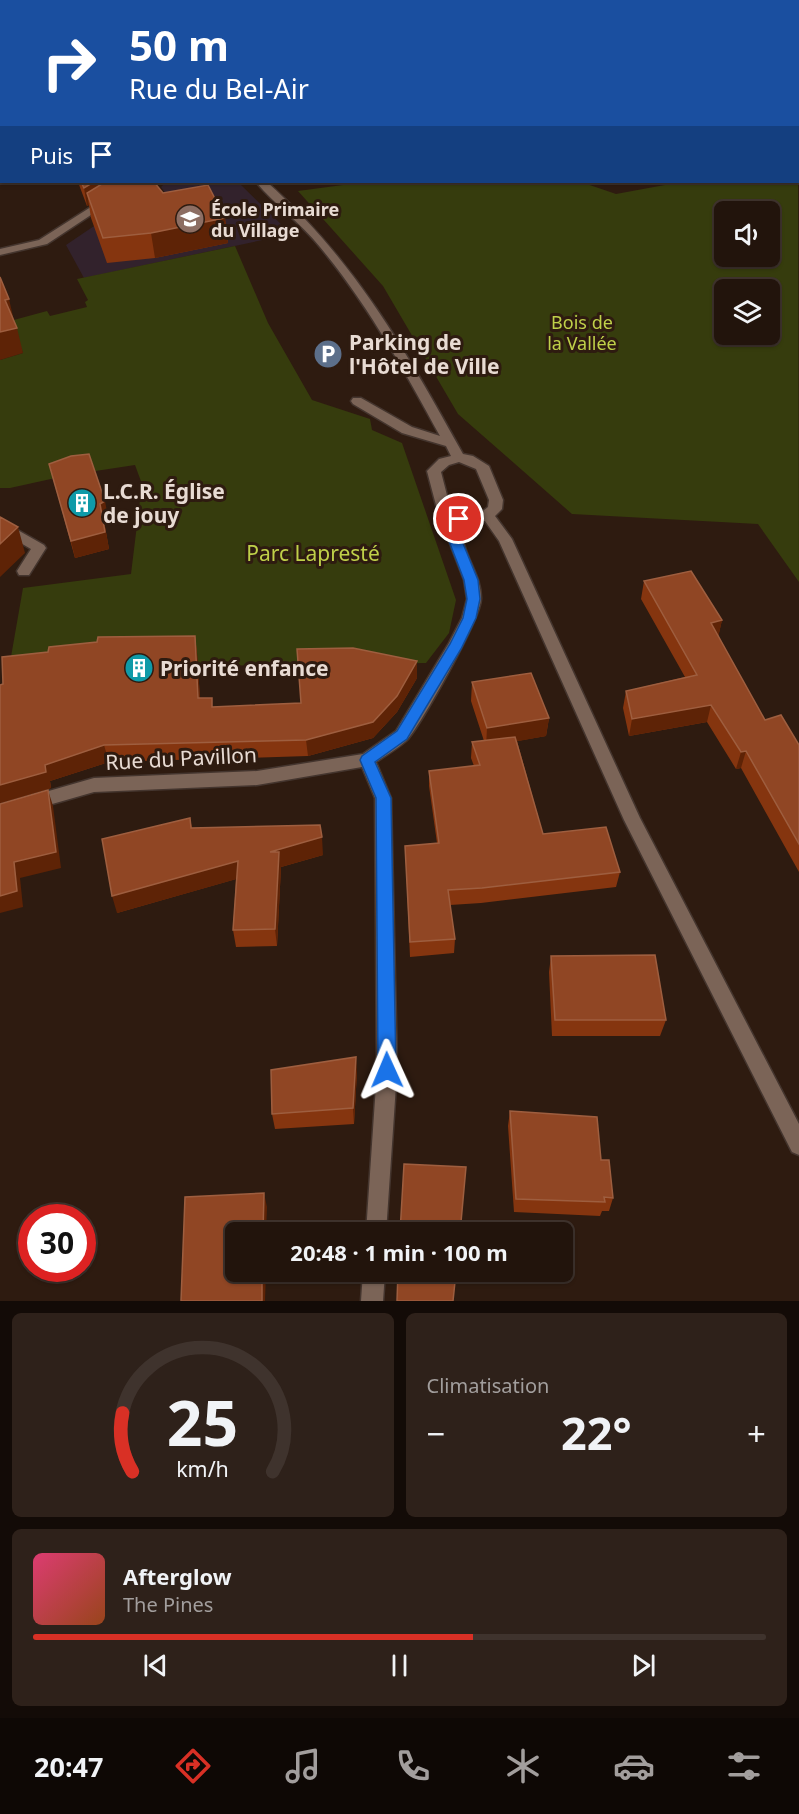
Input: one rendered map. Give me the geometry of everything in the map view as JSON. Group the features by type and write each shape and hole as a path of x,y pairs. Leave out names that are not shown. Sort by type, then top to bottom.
{"street":[{"path":"262,183 322,241 352,280 414,374 459,458"},
{"path":"0,252 43,242 115,195"},
{"path":"357,401 407,430 450,443"},
{"path":"459,458 468,459 482,466 496,500 495,509 488,516 474,520 459,519 444,509 434,477 439,465 459,458"},
{"path":"488,516 505,539 632,819 799,1145"},
{"path":"377,1222 387,1070 383,798 367,760 402,735 456,645 469,618 474,599 471,580 453,536 459,519"},
{"path":"0,525 39,548 24,571"},
{"name":"Rue du Pavillon","path":"0,812 94,785 256,778 367,760"},
{"path":"372,1301 373,1282"}],"shaded area":[{"name":"École Primaire du Village","path":"239,183 291,234 84,278 66,245 125,205 166,194 161,187 164,184"}],"green space":[{"name":"Bois de la Vallée","path":"358,183 584,183 616,194 676,183 798,183 799,582 758,524 572,514 458,414 383,286 298,191"},
{"name":"Parc Lapresté","path":"235,246 268,323 312,400 370,419 372,430 402,443 456,600 449,633 426,663 198,666 197,653 8,674 23,588 131,574 142,484 135,465 0,488 0,360 23,353 10,321 47,311 50,316 87,307 85,302 88,300 77,279"}],"building":[{"path":"82,183 92,183 84,188"},
{"path":"103,183 155,183 163,193 208,185 225,218 151,233 103,238 87,193"},
{"path":"0,277 9,299 5,300 17,328 0,332"},
{"name":"L.C.R. Église de jouy","path":"89,454 105,501 100,504 105,532 71,541 49,464 71,456"},
{"path":"0,517 18,527 0,544"},
{"path":"691,571 722,620 711,623 765,720 781,715 799,745 799,844 746,751 741,752 711,705 632,719 626,691 697,675 644,581"},
{"path":"195,636 198,698 212,698 212,707 301,703 297,649 353,648 417,661 397,696 373,722 306,740 104,745 45,765 46,772 0,785 2,657 48,652 49,647 97,642 98,637"},
{"path":"531,673 549,718 487,728 472,682"},
{"path":"515,737 543,834 606,827 620,872 448,890 455,939 410,942 405,846 439,843 429,771 480,765 472,742"},
{"path":"48,790 56,852 14,862 17,891 0,896 0,804"},
{"path":"190,818 191,828 320,825 322,837 270,852 279,852 275,929 233,930 238,861 112,896 102,839"},
{"path":"655,955 666,1020 555,1020 551,956"},
{"path":"356,1057 353,1108 272,1114 271,1070"},
{"path":"510,1111 597,1117 601,1160 609,1160 613,1198 604,1197 605,1202 516,1199"},
{"path":"404,1164 466,1167 461,1222 401,1222"},
{"path":"264,1193 263,1222 225,1222 225,1282 262,1282 262,1301 181,1301 185,1197"},
{"path":"398,1282 455,1282 453,1301 397,1301"}],"place":[{"name":"École Primaire du Village","path":"190,219"},
{"name":"Parking de l'Hôtel de Ville","path":"328,354"},
{"name":"L.C.R. Église de jouy","path":"82,503"},
{"name":"Priorité enfance","path":"139,668"}],"route":[{"path":"387,1070 383,798 367,760 402,735 456,645 469,618 474,599 471,580 453,536 459,519"}]}
